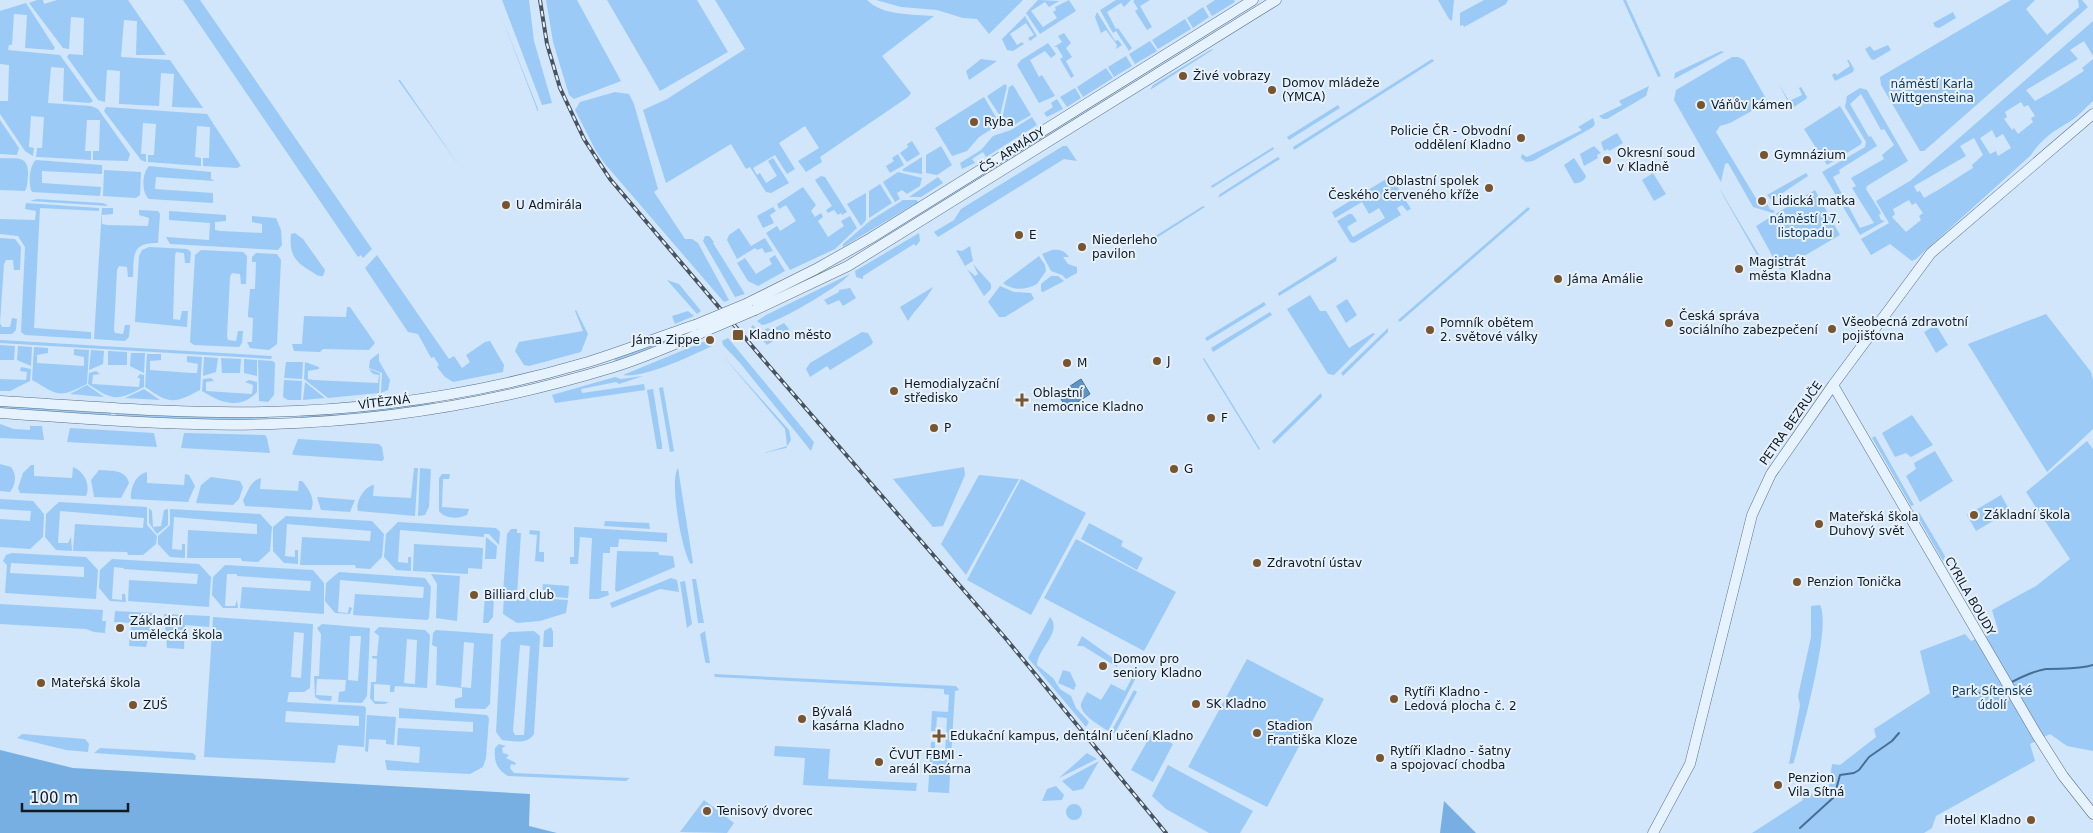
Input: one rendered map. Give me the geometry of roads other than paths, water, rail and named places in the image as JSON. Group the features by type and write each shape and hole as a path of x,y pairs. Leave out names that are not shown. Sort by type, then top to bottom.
{"main road":[{"name":"ČS. ARMÁDY","path":"751,306 871,238 1253,0"},
{"name":"ČS. ARMÁDY","path":"751,306 848,266 1276,0"},
{"name":"PETRA BEZRUČE","path":"1653,833 1687,772 1694,752 1754,509 1771,474 1833,385 1931,254 2093,114"},
{"name":"VÍTĚZNÁ","path":"0,413 235,425 279,424 380,416 462,404 615,367 751,306"},
{"name":"VÍTĚZNÁ","path":"0,401 215,412 298,411 384,403 461,392 544,374 698,329"},
{"name":"CYRILA BOUDY","path":"1833,385 2037,735 2063,776 2093,814"}],"waterway":[{"path":"2010,683 2027,674 2041,670 2093,665"},
{"path":"1955,697 1995,691 2003,686"},
{"path":"1800,828 1834,797 1840,775 1854,773 1859,770 1869,757 1892,741 1899,733"}],"railway":[{"path":"540,0 547,44 560,88 584,139 610,179 769,366 1007,640 1166,833"}],"place":[{"name":"Živé vobrazy","path":"1183,76"},
{"name":"Domov mládeže (YMCA)","path":"1272,90"},
{"name":"Váňův kámen","path":"1701,105"},
{"name":"Ryba","path":"974,122"},
{"name":"Policie ČR - Obvodní oddělení Kladno","path":"1521,138"},
{"name":"Gymnázium","path":"1764,155"},
{"name":"Okresní soud v Kladně","path":"1607,160"},
{"name":"Oblastní spolek Českého červeného kříže","path":"1489,188"},
{"name":"Lidická matka","path":"1762,201"},
{"name":"U Admirála","path":"506,205"},
{"name":"E","path":"1019,235"},
{"name":"Niederleho pavilon","path":"1082,247"},
{"name":"Magistrát města Kladna","path":"1739,269"},
{"name":"Jáma Amálie","path":"1558,279"},
{"name":"Česká správa sociálního zabezpečení","path":"1669,323"},
{"name":"Všeobecná zdravotní pojišťovna","path":"1832,329"},
{"name":"Pomník obětem 2. světové války","path":"1430,330"},
{"name":"Kladno město","path":"738,335"},
{"name":"Jáma Zippe","path":"710,340"},
{"name":"J","path":"1157,361"},
{"name":"M","path":"1067,363"},
{"name":"Hemodialyzační středisko","path":"894,391"},
{"name":"Oblastní nemocnice Kladno","path":"1022,400"},
{"name":"F","path":"1211,418"},
{"name":"P","path":"934,428"},
{"name":"G","path":"1174,469"},
{"name":"Základní škola","path":"1974,515"},
{"name":"Mateřská škola Duhový svět","path":"1819,524"},
{"name":"Zdravotní ústav","path":"1257,563"},
{"name":"Penzion Tonička","path":"1797,582"},
{"name":"Billiard club","path":"474,595"},
{"name":"Základní umělecká škola","path":"120,628"},
{"name":"Domov pro seniory Kladno","path":"1103,666"},
{"name":"Mateřská škola","path":"41,683"},
{"name":"Rytíři Kladno - Ledová plocha č. 2","path":"1394,699"},
{"name":"SK Kladno","path":"1196,704"},
{"name":"ZUŠ","path":"133,705"},
{"name":"Bývalá kasárna Kladno","path":"802,719"},
{"name":"Stadion Františka Kloze","path":"1257,733"},
{"name":"Edukační kampus, dentální učení Kladno","path":"939,736"},
{"name":"Rytíři Kladno - šatny a spojovací chodba","path":"1380,758"},
{"name":"ČVUT FBMI - areál Kasárna","path":"879,762"},
{"name":"Penzion Vila Sítná","path":"1778,785"},
{"name":"Tenisový dvorec","path":"707,811"},
{"name":"Hotel Kladno","path":"2031,820"}],"park label":[{"name":"náměstí Karla Wittgensteina","path":"1932,91"},
{"name":"náměstí 17. listopadu","path":"1805,226"},
{"name":"Park Sítenské údolí","path":"1992,698"}]}
